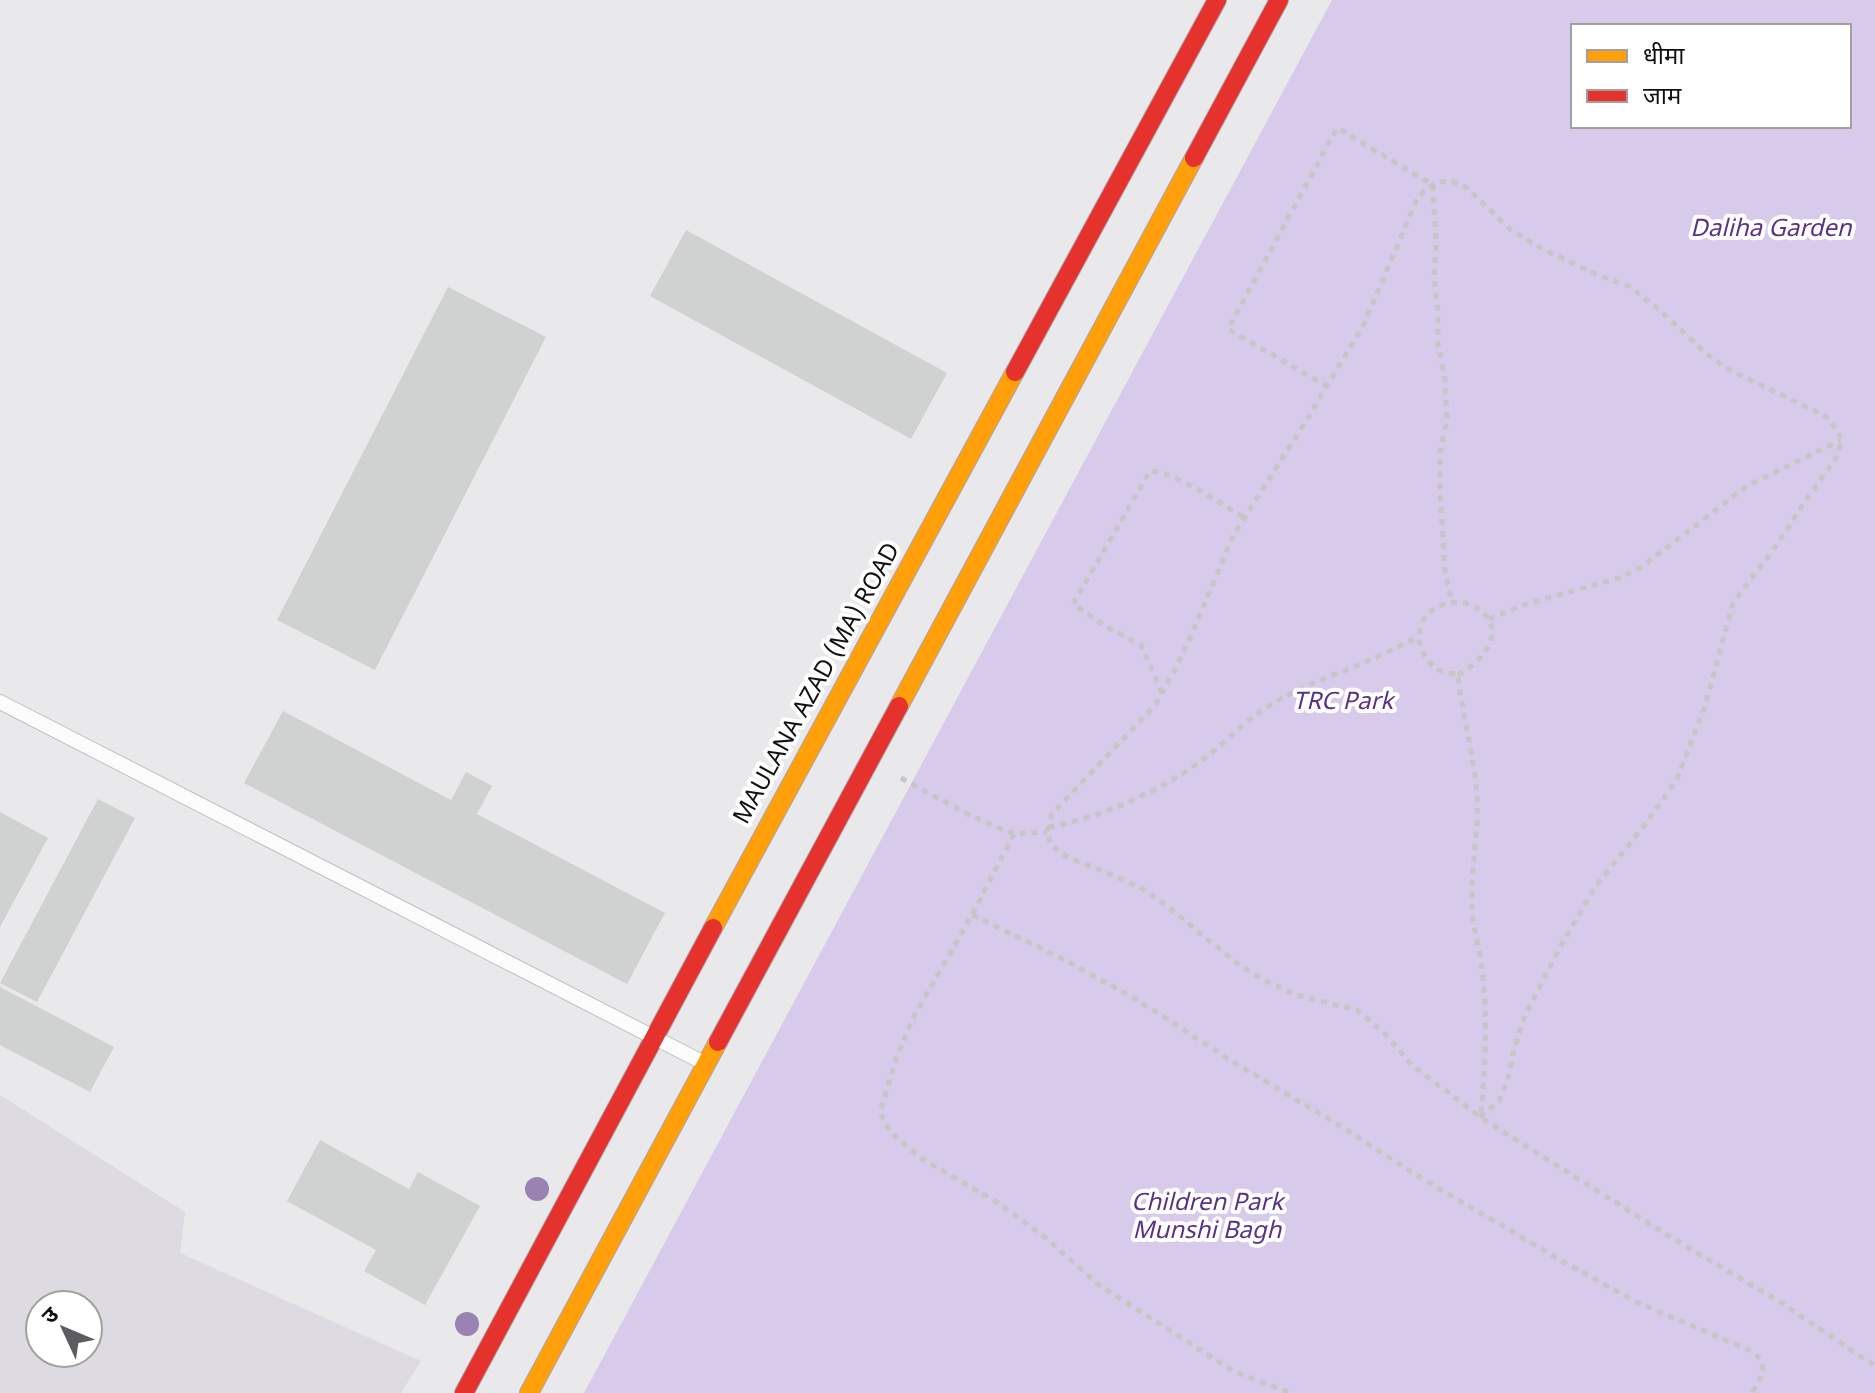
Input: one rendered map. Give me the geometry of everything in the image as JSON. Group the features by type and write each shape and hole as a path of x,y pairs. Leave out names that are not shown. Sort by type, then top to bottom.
{"main road":[{"name":"MAULANA AZAD (MA) ROAD","path":"464,1393 1217,0"},
{"path":"529,1393 1279,0"}],"lane":[{"path":"0,702 706,1064"}],"path":[{"path":"1328,387 1228,329 1337,128 1433,185"},
{"path":"1480,1117 1499,1101 1524,1018 1595,887 1677,779 1705,706 1733,603 1836,458 1842,440 1829,418 1724,367 1629,286 1541,248 1511,230 1467,188 1452,181 1433,185 1417,199 1364,324 1328,387 1233,536 1192,634 1162,694 1052,814 1047,830 1051,845 1067,857 1143,889 1238,964 1262,979 1296,995 1357,1010 1385,1034 1412,1065 1480,1117 1777,1300 1875,1366"},
{"path":"1433,185 1438,344 1445,380 1447,419 1440,453 1440,490 1445,573 1452,602"},
{"path":"1489,619 1523,605 1619,578 1640,568 1747,486 1842,440"},
{"path":"1162,694 1141,645 1073,604 1150,471 1158,471 1192,487 1245,518"},
{"path":"1452,602 1468,604 1481,611 1489,619 1492,634 1489,646 1472,668 1458,675 1433,667 1423,654 1418,637 1424,621 1436,605 1452,602"},
{"path":"869,761 971,816 1014,834 1047,830 1135,799 1209,756 1266,707 1418,637"},
{"path":"1458,675 1477,793 1478,830 1472,903 1484,996 1480,1117"},
{"path":"1014,834 913,1018 896,1059 880,1112 890,1132 921,1158 998,1203 1046,1238 1099,1285 1233,1371 1291,1393"},
{"path":"972,915 1136,999 1421,1178 1562,1261 1636,1302 1754,1352 1761,1360 1763,1370 1752,1393"}],"shaded area":[{"path":"0,1095 185,1212 180,1253 421,1361 401,1393 0,1393"}],"green space":[{"path":"1332,0 1875,0 1875,1393 584,1393"}],"building":[{"path":"686,230 947,373 911,439 650,296"},
{"path":"448,287 546,337 375,670 277,620"},
{"path":"283,711 451,800 466,772 492,786 477,814 665,913 627,984 244,783"},
{"path":"98,799 135,818 37,1002 0,983"},
{"path":"0,812 48,838 0,927"},
{"path":"0,987 114,1047 90,1092 0,1045"},
{"path":"320,1140 409,1189 418,1172 480,1206 425,1305 364,1271 376,1250 287,1201"}],"traffic: slow":[{"path":"899,706 1194,158"},
{"path":"713,928 1015,372"},
{"path":"529,1393 718,1042"}],"traffic: jam":[{"path":"1015,372 1217,0"},
{"path":"1194,158 1279,0"},
{"path":"718,1042 899,706"},
{"path":"464,1393 713,928"}],"park label":[{"name":"Daliha Garden","path":"1771,230"},
{"name":"TRC Park","path":"1343,703"},
{"name":"Children Park Munshi Bagh","path":"1207,1218"}]}
